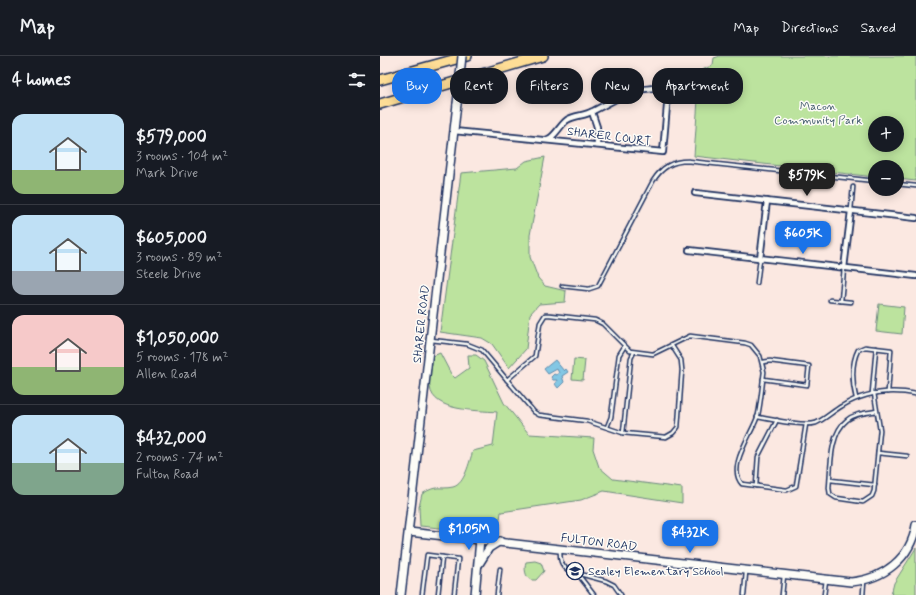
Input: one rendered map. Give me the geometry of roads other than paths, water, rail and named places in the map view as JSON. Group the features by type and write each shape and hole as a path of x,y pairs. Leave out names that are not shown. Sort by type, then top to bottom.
{"highway":[{"path":"380,80 467,56"},
{"path":"380,104 544,56"}],"street":[{"name":"SHARER ROAD","path":"401,595 462,56"},
{"name":"SHARER COURT","path":"454,131 548,139 663,152 668,94 663,89 659,88 635,90 616,98 592,112 568,120 558,128 552,137 548,139"},
{"path":"592,112 597,127 597,145"},
{"path":"695,193 916,218"},
{"path":"760,259 767,201"},
{"path":"844,268 851,211"},
{"path":"689,250 916,276"},
{"name":"FULTON ROAD","path":"409,532 500,541 852,582 864,580 881,574 890,568 903,555 912,540 916,525"},
{"path":"475,595 479,564 480,539"},
{"path":"479,564 489,548 500,541"}],"lane":[{"path":"562,286 589,289 598,286 632,224 653,181 663,168 674,163 688,161 868,180"},
{"path":"904,185 916,186"},
{"path":"851,211 853,187"},
{"path":"757,282 760,259"},
{"path":"841,301 844,268"},
{"path":"830,300 851,302"},
{"path":"507,380 533,357 540,323 545,316 550,314 595,320 603,324 624,347 634,352 653,354 690,336 745,343 756,349 763,362 764,379 757,417 743,446 738,476 742,484 787,490 796,486 798,482 806,424"},
{"path":"431,340 467,344 482,350 491,358 507,380 539,416 587,420 623,433 666,436 676,430 682,370 681,360 672,346"},
{"path":"607,427 611,417 619,355 624,347"},
{"path":"856,398 853,385 855,356 861,348 891,350 888,392"},
{"path":"876,348 873,393 877,412 880,430 875,485 872,496 863,502 836,498 830,494 829,488 834,444 841,425 848,419 859,414 877,412"},
{"path":"623,433 631,358 634,352"},
{"path":"763,362 770,361 809,366 807,384 764,379"},
{"path":"757,417 806,424 816,423 856,398 873,393 888,392 916,394"},
{"path":"756,486 758,457 777,420"},
{"path":"878,453 908,456"},
{"path":"830,480 875,485"},
{"path":"560,548 560,561 563,567 614,585 621,595"},
{"path":"422,595 427,555 458,559 454,595"},
{"path":"438,595 442,557"},
{"path":"497,595 500,569"},
{"path":"744,595 746,570"},
{"path":"577,573 594,595"},
{"path":"782,595 784,575"},
{"path":"824,595 826,580"},
{"path":"863,595 864,580"}],"water":[{"path":"555,360 564,371 566,369 568,372 562,376 564,382 558,388 555,384 557,380 553,380 551,377 554,374 556,375 559,373 557,369 548,374 544,369"}],"place":[{"name":"Sealey Elementary School","path":"575,571"}],"park label":[{"name":"Macon Community Park","path":"818,113"}]}
